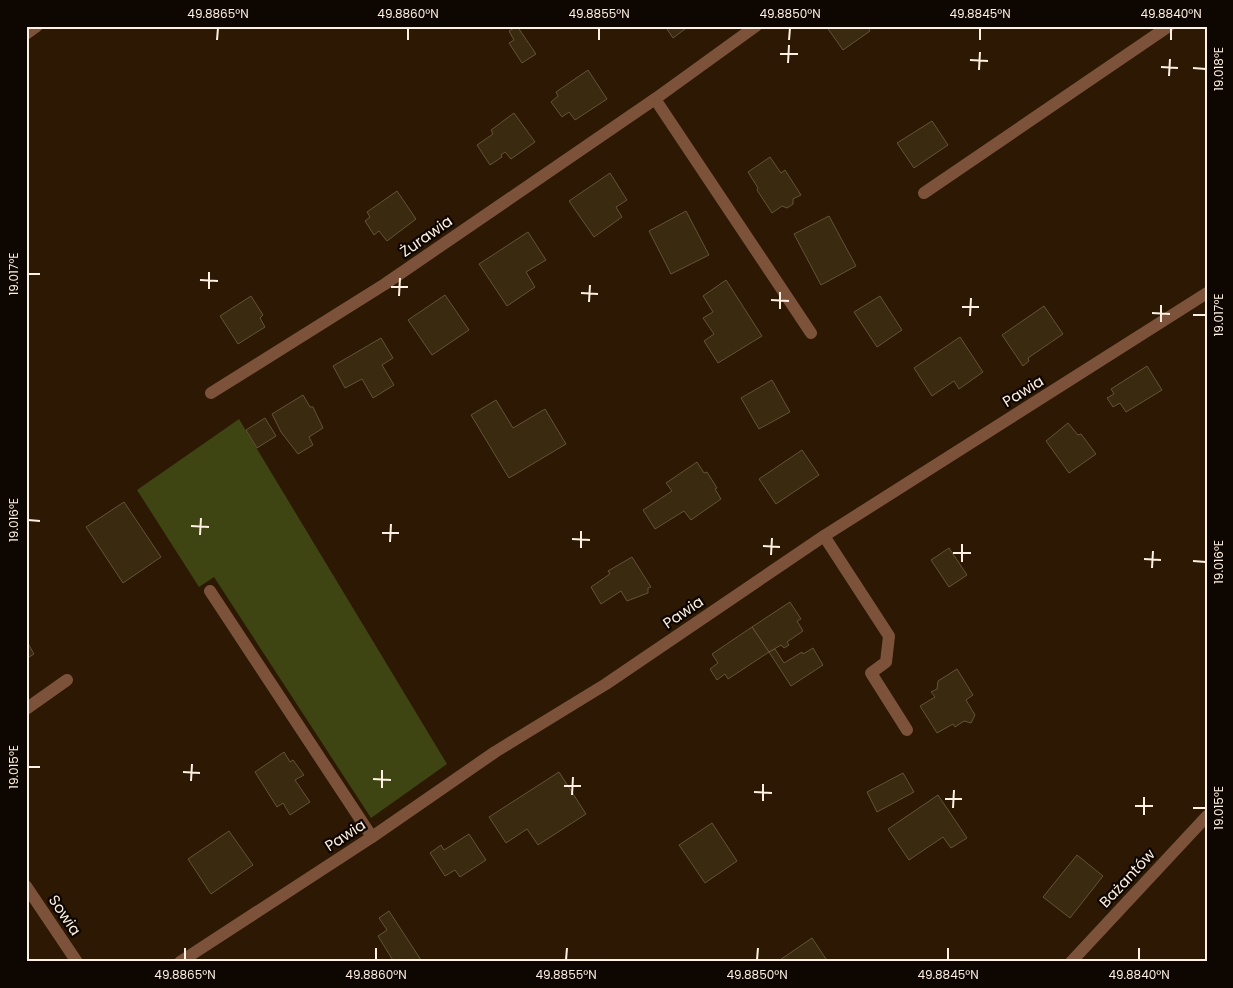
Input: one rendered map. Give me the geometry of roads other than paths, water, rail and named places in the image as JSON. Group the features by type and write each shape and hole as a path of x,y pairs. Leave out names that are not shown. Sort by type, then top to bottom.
{"street":[{"path":"26,34 37,26"},
{"name":"Żurawia","path":"211,394 385,284 756,26"},
{"path":"924,193 1169,26"},
{"path":"654,98 811,333"},
{"name":"Pawia","path":"180,962 372,837 495,752 606,684 824,536 1207,293"},
{"path":"824,536 889,636 886,662 871,673 907,730"},
{"path":"210,591 372,837"},
{"path":"26,709 67,680"},
{"name":"Bażantów","path":"1071,962 1207,816"},
{"name":"Sowia","path":"26,886 77,962"}]}
